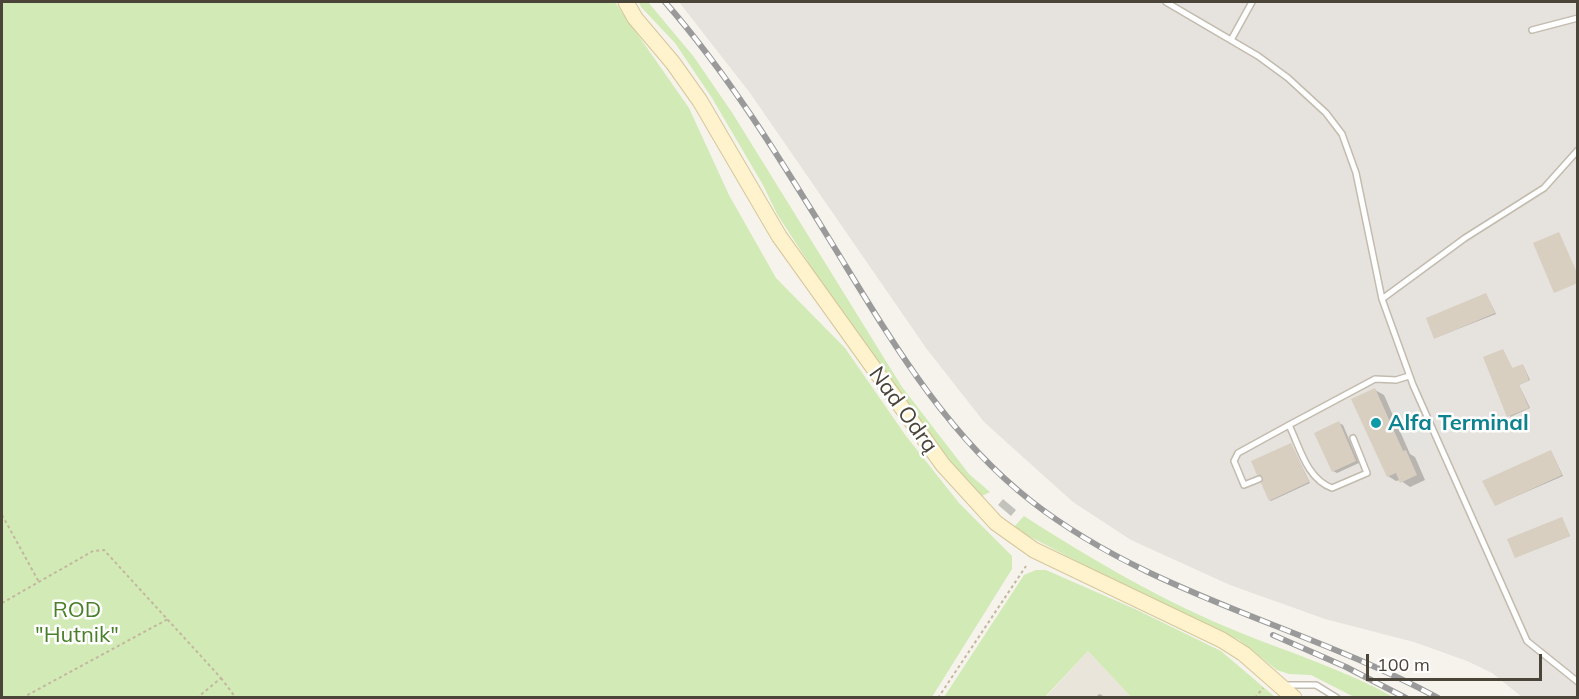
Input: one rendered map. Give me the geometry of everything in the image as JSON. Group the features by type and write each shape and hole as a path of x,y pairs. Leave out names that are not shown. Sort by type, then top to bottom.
{"street":[{"name":"Nad Odrą","path":"626,2 635,18 695,95 779,236 943,465 978,506 1015,538 1034,550 1222,640 1244,654 1274,684 1294,698"}],"lane":[{"path":"1166,2 1231,40 1288,78 1326,113 1342,134 1356,173 1382,299 1409,376 1527,641 1578,682"},
{"path":"1231,40 1252,2"},
{"path":"1532,30 1578,18"},
{"path":"1382,299 1465,238 1544,188 1578,150"},
{"path":"1259,479 1244,485 1234,461 1238,453 1375,379 1396,380 1409,376"},
{"path":"1289,425 1313,476 1320,484 1332,488 1367,473 1353,438"},
{"path":"1274,684 1316,685 1337,698"}],"path":[{"path":"2,514 39,582"},
{"path":"2,603 100,549 112,558 168,619 236,698"},
{"path":"938,698 1026,566"},
{"path":"22,698 168,619"},
{"path":"197,698 221,678"},
{"path":"1255,698 1274,684"}],"shaded area":[{"path":"679,2 1577,2 1577,697 1522,697 1492,673 1467,661 1414,642 1325,619 1230,585 1131,540 1073,502 984,422 926,348 750,93"},
{"path":"1409,390 1436,453 1408,448 1393,416"},
{"path":"1088,651 1131,697 1045,698"}],"green space":[{"name":"ROD \"Hutnik\"","path":"2,2 615,2 689,108 729,195 776,278 845,348 906,436 959,503 1012,556 1012,569 932,697 2,697"},
{"path":"639,2 648,2 694,57 733,114 902,387 969,474 990,492 980,497 943,455 827,291 777,214 763,185 712,98 675,43"},
{"path":"1024,516 1103,565 1184,608 1241,633 1338,670 1393,697 1354,697 1311,675 1289,674 1277,670 1239,640 1149,599 1023,533 1014,527"},
{"path":"1036,570 1046,570 1135,609 1221,651 1275,697 1131,697 1088,651 1045,697 944,697 1024,575"}],"building":[{"path":"1559,232 1578,275 1578,283 1554,293 1533,243"},
{"path":"1486,293 1495,313 1434,339 1426,318"},
{"path":"1503,349 1512,368 1523,364 1529,380 1519,385 1529,408 1507,417 1483,357"},
{"name":"Alfa Terminal","path":"1375,388 1403,451 1406,450 1417,475 1400,483 1396,473 1387,477 1351,399"},
{"path":"1339,421 1356,461 1332,472 1314,433"},
{"path":"1291,443 1309,482 1269,501 1261,483 1263,477 1257,475 1251,461"},
{"path":"1551,450 1562,475 1495,506 1482,481"},
{"path":"1562,517 1570,536 1515,558 1507,539"}],"railway":[{"path":"665,2 736,93 799,189 880,322 924,387 973,447 1001,475 1031,501 1078,534 1127,561 1178,586 1336,650 1438,698"},
{"path":"1273,635 1346,667 1406,698"}],"place":[{"name":"Alfa Terminal","path":"1376,423"}]}
